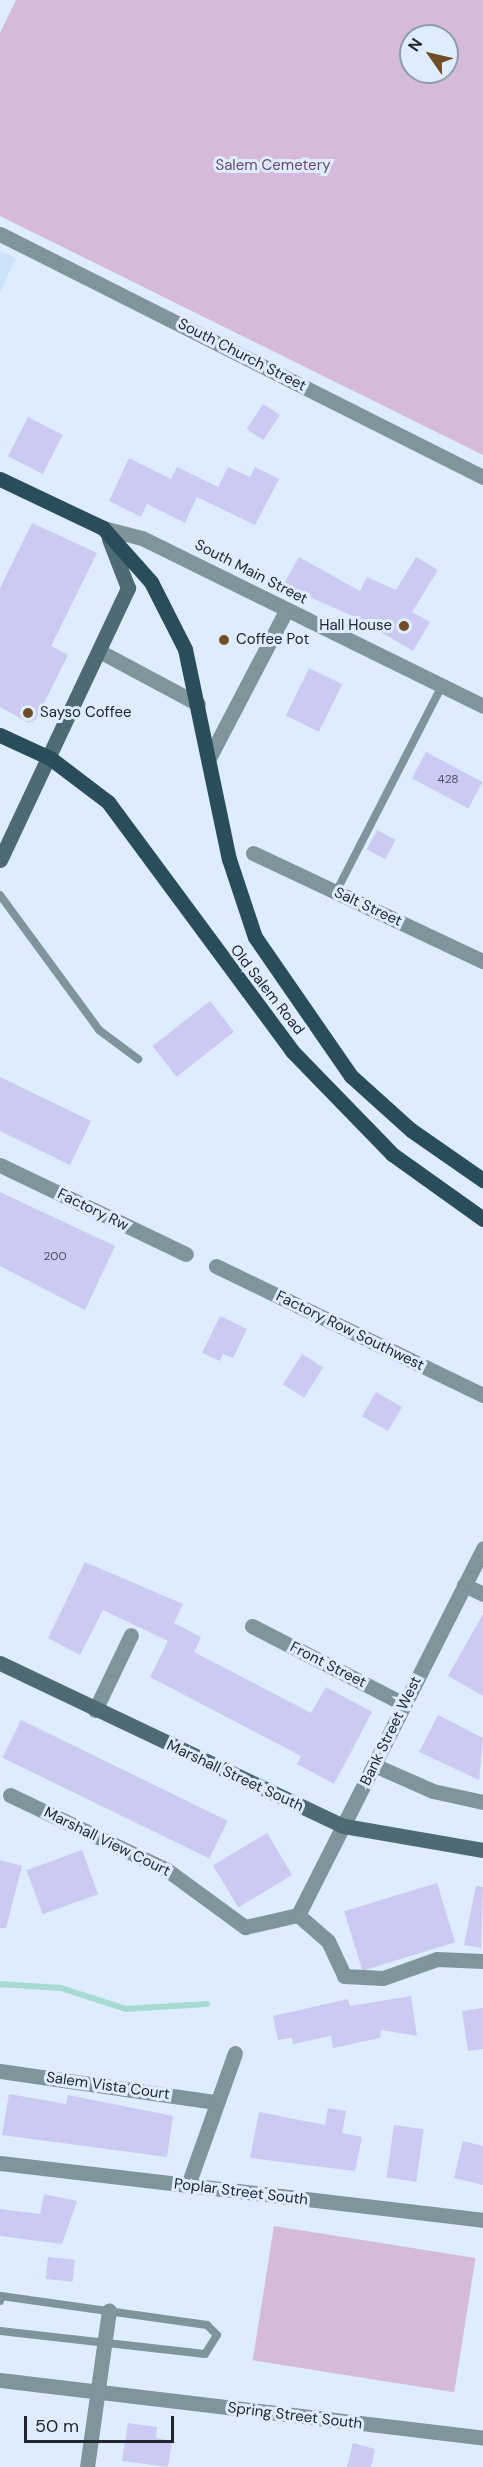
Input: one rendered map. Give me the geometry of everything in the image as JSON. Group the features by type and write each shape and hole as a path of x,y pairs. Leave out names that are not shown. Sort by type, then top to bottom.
{"main road":[{"name":"South Main Street","path":"0,479 103,528"},
{"path":"0,860 101,652 129,588 103,528"},
{"name":"Old Salem Road","path":"103,528 151,582 185,649 229,859 255,937 307,1019 351,1076 420,1137 483,1180"},
{"name":"Old Salem Road","path":"0,735 50,758 108,802 228,970 326,1089 392,1154 483,1219"},
{"name":"Marshall Street South","path":"0,1663 344,1826 483,1850"}],"street":[{"name":"South Church Street","path":"0,234 483,477"},
{"name":"South Main Street","path":"103,528 142,538 286,611 483,706"},
{"path":"209,758 286,611"},
{"path":"101,652 198,704"},
{"name":"Salt Street","path":"253,852 483,962"},
{"name":"Factory Rw","path":"0,1165 186,1254"},
{"name":"Factory Row Southwest","path":"216,1266 483,1395"},
{"name":"Bank Street West","path":"298,1915 483,1548"},
{"path":"464,1585 483,1594"},
{"name":"Front Street","path":"252,1626 404,1704"},
{"path":"95,1710 131,1635"},
{"path":"374,1765 433,1791 483,1802"},
{"name":"Marshall View Court","path":"10,1795 167,1870 245,1927 298,1915"},
{"path":"298,1915 328,1941 344,1976 383,1978 437,1959 483,1961"},
{"path":"188,2185 235,2054"},
{"name":"Salem Vista Court","path":"0,2072 216,2102"},
{"name":"Poplar Street South","path":"0,2163 483,2220"},
{"path":"87,2467 94,2393 109,2311"},
{"name":"Spring Street South","path":"0,2380 483,2438"}],"lane":[{"path":"336,892 442,686"},
{"path":"0,895 99,1030 138,1059"},
{"path":"0,2298 207,2325 217,2335 205,2354 0,2331"}],"shaded area":[{"path":"0,251 16,258 0,292"}],"green space":[{"name":"Salem Cemetery","path":"16,0 483,0 483,455 0,216 0,33"},
{"path":"274,2226 475,2258 454,2392 253,2360"}],"building":[{"path":"263,404 280,415 263,440 247,429"},
{"path":"28,417 63,435 43,474 8,456"},
{"path":"129,458 171,479 177,467 218,487 228,467 250,477 255,467 279,479 255,525 197,497 185,523 147,504 141,517 109,501"},
{"path":"32,523 97,553 51,646 68,655 36,719 29,723 0,707 0,588"},
{"path":"299,557 360,591 367,577 396,590 416,557 438,570 412,612 430,622 413,651 359,619 283,585"},
{"path":"309,668 342,684 319,732 286,716"},
{"path":"426,752 483,782 468,809 412,778"},
{"path":"377,830 396,840 385,859 367,849"},
{"path":"210,1001 234,1032 176,1077 152,1046"},
{"path":"0,1077 91,1121 70,1165 0,1131"},
{"path":"0,1192 115,1246 85,1310 0,1266"},
{"path":"220,1316 247,1329 233,1358 223,1354 220,1361 202,1353"},
{"path":"302,1354 323,1367 304,1398 283,1385"},
{"path":"376,1392 402,1407 388,1431 362,1416"},
{"path":"85,1562 183,1604 174,1623 201,1637 194,1652 311,1713 326,1687 372,1712 334,1784 297,1764 301,1756 150,1677 168,1641 103,1610 80,1655 48,1638"},
{"path":"483,1614 483,1696 448,1676"},
{"path":"438,1715 483,1738 479,1780 419,1752"},
{"path":"21,1720 228,1821 209,1859 3,1758"},
{"path":"267,1833 292,1875 238,1907 213,1865"},
{"path":"82,1850 98,1894 43,1914 27,1870"},
{"path":"0,1860 22,1866 6,1928 0,1928"},
{"path":"437,1883 455,1942 362,1971 344,1911"},
{"path":"476,1886 483,1887 481,1948 464,1945"},
{"path":"411,1996 417,2036 381,2030 380,2038 333,2048 331,2036 293,2044 292,2038 278,2040 273,2016 348,1999 350,2006"},
{"path":"483,2008 483,2049 468,2051 462,2011"},
{"path":"9,2094 66,2104 68,2095 173,2116 167,2157 2,2135"},
{"path":"328,2108 346,2111 342,2133 362,2137 355,2171 250,2158 259,2112 325,2125"},
{"path":"394,2125 424,2129 416,2182 387,2177"},
{"path":"463,2141 483,2146 483,2185 454,2178"},
{"path":"44,2194 77,2201 62,2244 0,2236 0,2209 40,2214"},
{"path":"48,2257 75,2260 73,2282 46,2279"},
{"path":"128,2423 157,2427 156,2438 172,2441 168,2467 122,2461"},
{"path":"353,2443 375,2449 371,2467 347,2467"}],"waterway":[{"path":"0,1984 61,1988 126,2009 207,2004"}],"place":[{"name":"Hall House","path":"404,626"},
{"name":"Coffee Pot","path":"224,640"},
{"name":"Sayso Coffee","path":"28,713"}]}
